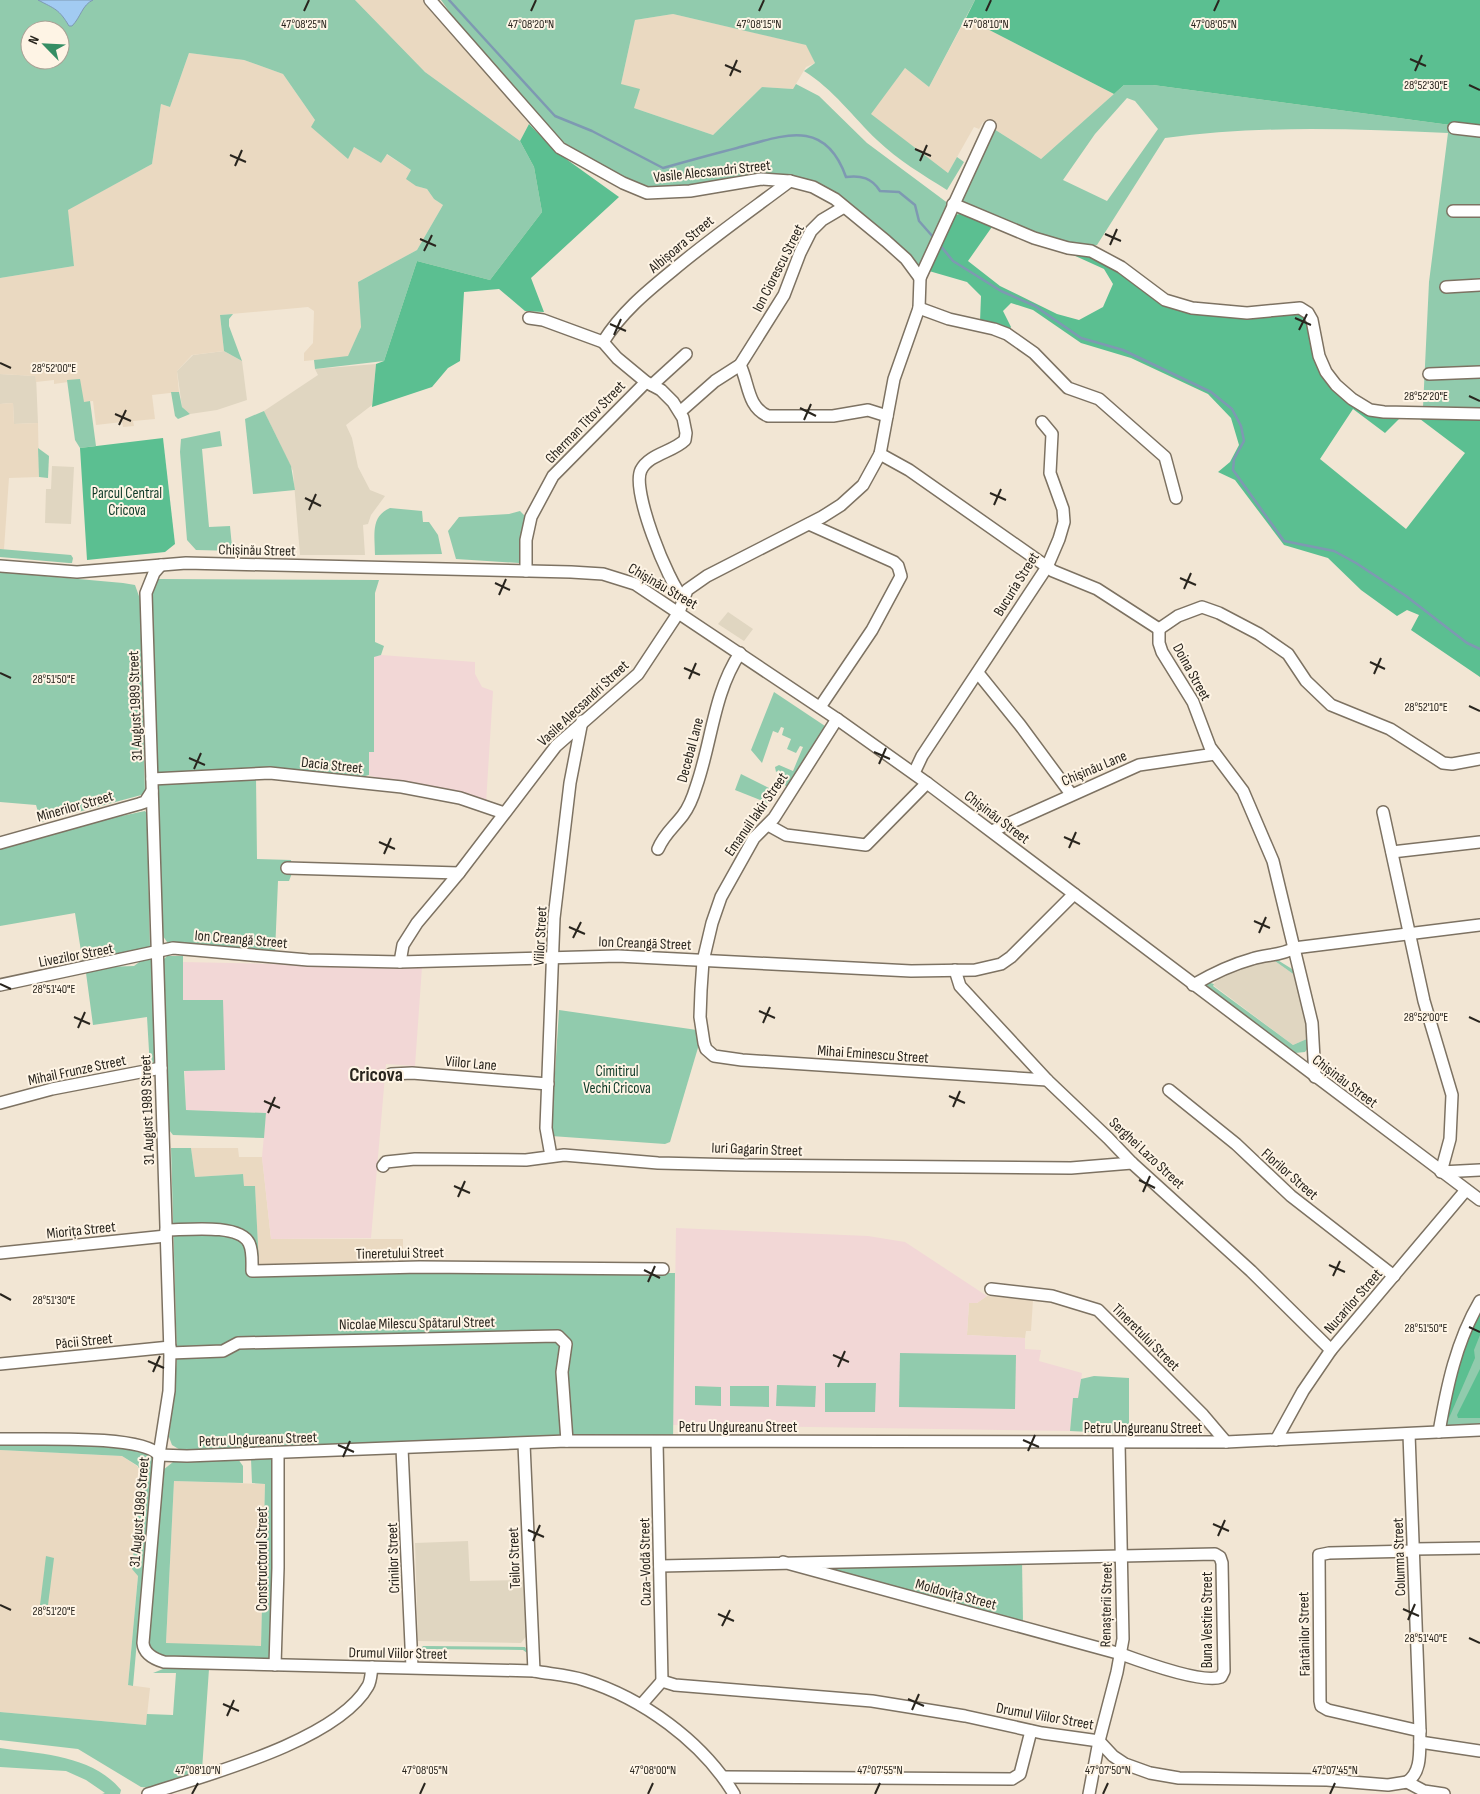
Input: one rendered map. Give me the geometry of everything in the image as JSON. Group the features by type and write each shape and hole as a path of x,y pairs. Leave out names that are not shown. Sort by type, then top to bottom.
{"street":[{"name":"Vasile Alecsandri Street","path":"430,0 555,145 623,183 647,193 666,194 761,179 790,181 823,192 844,207 906,259 920,278"},
{"name":"Vasile Alecsandri Street","path":"400,962 403,945 417,923 459,873 556,746 582,720 638,674 679,612 683,598 694,584 809,524 853,495 868,478 880,454 896,371 919,308 920,278 952,204 990,126"},
{"path":"1454,128 1480,131"},
{"name":"Albișoara Street","path":"603,342 620,318 644,294 720,231 790,181"},
{"path":"952,204 1034,238 1068,248 1090,251 1120,267 1164,300 1192,308 1247,313 1300,308 1308,312 1312,320 1319,356 1326,372 1352,399 1370,410 1480,414"},
{"name":"Ion Ciorescu Street","path":"681,411 715,381 740,365 784,295 800,253 812,231 822,220 844,207"},
{"path":"1453,211 1480,211"},
{"path":"1446,287 1480,286"},
{"path":"919,308 949,319 994,328 1007,334 1034,353 1068,388 1099,399 1165,456 1176,498"},
{"path":"529,318 542,320 603,342 617,358 664,392 681,411 685,428 685,440 646,464 640,474 644,506 651,533 674,585 683,598"},
{"name":"Gherman Titov Street","path":"526,571 526,540 531,517 553,476 649,383 686,354"},
{"path":"740,365 753,404 760,412 768,416 833,416 868,410 887,416"},
{"path":"1430,374 1480,372"},
{"name":"Bucuria Street","path":"914,773 922,756 1047,567 1064,522 1064,509 1050,473 1052,434 1042,422"},
{"name":"Doina Street","path":"880,454 909,470 1047,567 1098,588 1159,629 1162,652 1193,702 1215,754 1243,791 1272,861 1312,1023 1315,1077"},
{"path":"809,524 894,562 902,576 872,630 820,707"},
{"name":"Chișinău Street","path":"0,566 77,572 161,565 224,564 526,571 595,573 616,576 635,584 820,707 914,773 1480,1200"},
{"name":"31 August 1989 Street","path":"150,1655 144,1649 143,1643 160,1454 168,1398 170,1350 146,593 151,577 161,565"},
{"path":"1159,629 1178,616 1202,608 1219,613 1260,634 1288,654 1306,681 1330,706 1379,724 1404,737 1443,763 1452,764 1480,759"},
{"name":"Decebal Lane","path":"658,849 668,830 682,816 690,803 697,786 722,688 740,653"},
{"path":"978,673 1020,725 1071,794"},
{"name":"Emanuil Iakir Street","path":"704,1043 700,1018 703,961 721,897 754,838 768,825 837,719"},
{"name":"Viilor Street","path":"551,1156 546,1128 554,918 570,783 582,720"},
{"name":"Chişinău Lane","path":"992,832 1071,794 1139,765 1215,754"},
{"name":"Dacia Street","path":"152,779 270,773 402,787 460,798 504,813"},
{"path":"768,825 786,835 866,845 927,783"},
{"name":"Minerilor Street","path":"0,843 145,802 152,791"},
{"path":"1383,812 1424,1001 1452,1095 1450,1139 1442,1172 1480,1170"},
{"path":"1392,852 1480,842"},
{"path":"287,868 459,873"},
{"name":"Ion Creangă Street","path":"157,953 173,948 308,960 400,962 553,956 618,956 911,972 975,970 1001,964 1011,957 1074,894"},
{"path":"1193,985 1219,970 1254,958 1278,954 1294,948 1480,925"},
{"name":"Livezilor Street","path":"0,985 157,953"},
{"name":"Serghei Lazo Street","path":"955,970 960,986 1047,1080 1132,1163 1251,1271 1331,1350"},
{"name":"Mihai Eminescu Street","path":"704,1043 706,1049 714,1056 742,1060 1047,1080"},
{"name":"Mihail Frunze Street","path":"0,1103 52,1089 161,1068"},
{"name":"Viilor Lane","path":"391,1074 548,1084"},
{"name":"Florilor Street","path":"1169,1090 1236,1144 1291,1196 1394,1276"},
{"name":"Iuri Gagarin Street","path":"383,1166 386,1162 415,1159 526,1160 551,1156 658,1163 741,1165 1072,1168 1132,1163"},
{"name":"Nucarilor Street","path":"1276,1440 1303,1391 1331,1350 1466,1190"},
{"name":"Tineretului Street","path":"166,1233 221,1230 235,1232 244,1237 249,1243 252,1256 252,1271 420,1267 664,1269"},
{"name":"Miorița Street","path":"0,1253 166,1233"},
{"name":"Tineretului Street","path":"992,1289 1052,1296 1098,1310 1203,1415 1226,1442"},
{"path":"1439,1432 1445,1399 1461,1338 1480,1301"},
{"name":"Nicolae Milescu Spătarul Street","path":"170,1350 223,1351 238,1343 558,1336 566,1344 562,1372 567,1441"},
{"name":"Păcii Street","path":"0,1364 170,1350"},
{"name":"Petru Ungureanu Street","path":"0,1439 118,1441 154,1448 160,1454 278,1453 567,1441 1226,1442 1480,1430"},
{"name":"Columna Street","path":"1407,1788 1418,1768 1420,1736 1409,1434"},
{"name":"Cuza-Vodă Street","path":"657,1442 662,1681"},
{"name":"Renașterii Street","path":"1089,1794 1099,1741 1121,1654 1123,1630 1119,1443"},
{"name":"Teilor Street","path":"524,1444 534,1671"},
{"name":"Crinilor Street","path":"402,1448 412,1668"},
{"name":"Constructorul Street","path":"275,1665 278,1568 278,1453"},
{"path":"1414,1550 1480,1548"},
{"name":"Fântânilor Street","path":"1414,1550 1329,1552 1319,1555 1321,1706 1328,1710 1480,1751"},
{"name":"Buna Vestire Street","path":"1121,1654 1197,1676 1218,1678 1224,1671 1222,1563 1220,1557 1211,1554 1122,1555"},
{"name":"Moldovița Street","path":"660,1566 1122,1555"},
{"name":"Moldovița Street","path":"783,1562 1121,1654"},
{"name":"Drumul Viilor Street","path":"150,1655 164,1662 534,1671 583,1680 641,1705 675,1730 724,1777 734,1794"},
{"path":"148,1794 278,1749 322,1727 353,1705 369,1685 372,1667"},
{"path":"641,1705 662,1681"},
{"name":"Drumul Viilor Street","path":"662,1681 675,1685 872,1701 966,1716 1031,1731 1099,1741 1113,1756 1125,1764 1150,1773 1179,1778 1327,1780 1388,1785 1444,1794"},
{"path":"724,1777 1012,1779 1020,1774 1031,1731"}],"shaded area":[{"path":"355,0 424,0 529,124 520,141 425,72"},
{"path":"673,14 807,45 815,63 806,67 793,89 762,87 713,135 634,108 621,84 635,20"},
{"path":"966,18 1114,94 1041,159 983,122 979,129 974,127 948,173 870,114 905,68 929,87"},
{"path":"189,53 244,60 283,74 315,120 348,158 354,147 381,163 386,154 411,170 407,178 416,186 427,189 434,199 443,205 417,250 358,282 361,327 348,357 304,361 304,353 313,343 314,311 308,307 220,315 224,351 192,355 177,371 179,392 152,395 155,419 133,421 134,426 123,427 122,422 96,425 93,401 84,402 67,380 68,382 54,384 54,380 36,382 35,376 0,374 0,278 74,266 67,210 152,164 161,104 170,107"},
{"path":"224,351 242,361 247,400 217,410 190,414 182,407 177,371 193,355"},
{"path":"376,364 372,405 346,425 352,438 358,467 370,490 385,496 371,515 368,524 363,525 365,555 300,555 293,471 264,411 318,375 315,369"},
{"path":"0,374 36,376 38,423 14,424 13,403 0,404"},
{"path":"13,403 14,424 38,423 39,477 9,478 4,549 0,549 0,404"},
{"path":"52,466 74,467 71,524 45,523 46,489 51,489"},
{"path":"728,612 753,629 744,641 718,624"},
{"path":"374,656 475,662 475,674 482,687 493,691 486,803 465,795 378,779 369,775 369,752 374,752"},
{"path":"1275,961 1296,976 1309,1038 1293,1045 1213,985 1222,973 1249,963"},
{"path":"182,962 422,967 415,1066 386,1064 371,1238 271,1239 262,1157 266,1113 186,1110"},
{"path":"191,1148 238,1148 239,1157 262,1157 271,1239 403,1239 403,1265 259,1265 255,1186 244,1187 243,1174 195,1177"},
{"path":"676,1228 868,1236 905,1242 987,1296 977,1303 969,1303 967,1335 1025,1338 1025,1349 1041,1350 1039,1361 1082,1373 1078,1399 1073,1398 1070,1431 673,1425"},
{"path":"987,1296 1033,1300 1031,1331 1026,1331 1025,1338 967,1335 969,1303 977,1303"},
{"path":"0,1450 122,1456 137,1466 141,1473 132,1569 138,1575 128,1685 150,1688 146,1725 0,1712"},
{"path":"174,1481 265,1484 261,1646 166,1644"},
{"path":"468,1541 470,1581 526,1580 528,1634 521,1643 418,1641 415,1543"}],"green space":[{"path":"0,0 355,0 425,72 520,141 534,167 542,212 490,280 417,261 384,361 315,369 314,360 348,356 361,327 358,282 417,250 443,205 434,199 427,189 416,186 406,179 411,170 387,154 381,163 354,147 348,159 311,127 315,120 283,74 244,60 189,53 170,107 161,104 152,164 68,210 74,266 0,278"},
{"path":"441,0 975,0 929,87 905,68 871,114 948,173 957,157 964,162 947,190 893,154 834,95 804,71 815,63 806,45 673,14 635,20 621,84 640,89 634,108 713,135 762,87 793,89 796,84 819,96 867,143 949,204 921,268 828,189 805,181 769,173 680,187 648,186 631,182 566,144 545,127 460,27"},
{"path":"975,0 1480,0 1480,129 1153,85 1124,85 1114,94 966,18"},
{"path":"1124,85 1153,85 1480,129 1480,418 1423,407 1429,282 1448,133 1306,129 1236,131 1165,138 1097,245 1088,247 1037,237 961,205 960,198 994,129 1041,159","holes":["1127,98 1135,101 1158,129 1107,201 1063,180 1095,134"]},
{"path":"529,124 555,151 619,197 531,278 544,312 525,311 499,289 464,292 460,361 448,368 432,387 372,407 376,364 384,361 417,261 490,280 542,212 534,167 520,141"},
{"path":"964,213 994,224 968,261 1000,286 1057,314 1079,320 1103,307 1113,284 1104,269 1071,254 1090,254 1116,267 1165,303 1297,311 1305,316 1316,357 1353,404 1401,417 1385,433 1353,409 1320,459 1406,529 1465,453 1416,416 1480,418 1480,677 1411,630 1419,615 1407,610 1397,616 1361,590 1328,558 1284,545 1235,480 1218,472 1230,462 1239,445 1231,418 1208,394 1131,358 1081,343 1033,310 1011,303 1003,311 1011,327 1009,330 980,322 981,296 967,282 929,271 950,220 955,215"},
{"path":"233,314 229,319 229,326 242,361 224,351 220,315"},
{"path":"80,379 84,402 90,401 96,446 80,448 75,440 67,380"},
{"path":"171,392 179,392 182,407 190,414 178,419 175,416"},
{"path":"264,411 291,466 295,490 253,494 245,419"},
{"path":"220,431 222,446 202,449 209,527 230,526 232,547 243,547 243,555 237,551 196,550 187,540 180,452 181,439"},
{"name":"Parcul Central Cricova","path":"163,438 175,544 165,552 87,560 80,448"},
{"path":"38,448 49,456 48,478 39,477"},
{"path":"390,508 422,511 423,522 429,522 438,535 442,554 375,555 374,534 376,522 379,516"},
{"path":"520,511 525,516 522,558 519,563 456,559 448,531 459,517 509,514"},
{"path":"0,549 71,555 73,558 72,563 69,563 0,557"},
{"path":"0,572 135,585 140,599 145,794 41,822 36,805 0,802"},
{"path":"158,579 379,580 375,593 375,642 384,646 381,655 374,657 374,752 369,752 369,775 358,778 268,770 158,773 151,596"},
{"path":"774,692 825,726 788,788 778,778 782,776 779,770 776,772 775,767 779,765 793,771 803,747 800,746 796,753 787,749 791,739 782,735 784,728 781,727 778,733 773,731 762,763 751,750"},
{"path":"741,774 773,790 768,803 735,790"},
{"path":"256,778 257,859 291,860 292,873 289,881 278,881 275,953 167,942 163,936 157,787 161,781"},
{"path":"145,811 147,814 150,947 83,964 75,913 0,926 0,848 79,825"},
{"path":"167,956 183,956 183,1000 223,1000 225,1070 184,1071 186,1110 266,1113 264,1138 173,1135 169,1130 163,960"},
{"path":"151,959 155,1064 150,1068 147,1017 93,1025 86,973 107,967 134,966 142,960"},
{"path":"1276,959 1300,974 1310,1045 1305,1052 1295,1053 1208,989 1205,984 1207,982 1214,984 1213,986 1293,1045 1309,1038 1296,976 1275,961"},
{"name":"Cimitirul Vechi Cricova","path":"559,1010 697,1030 700,1041 670,1142 665,1144 551,1136"},
{"path":"171,1148 191,1148 195,1177 243,1174 244,1186 255,1186 259,1265 416,1272 675,1273 673,1442 182,1451 172,1445 169,1437 177,1359"},
{"path":"1480,1305 1480,1426 1442,1428"},
{"path":"1476,1315 1480,1316 1480,1335 1474,1350 1475,1358 1449,1418 1447,1416 1465,1338"},
{"path":"900,1353 1016,1355 1015,1409 899,1407"},
{"path":"1480,1369 1480,1418 1458,1418 1457,1415"},
{"path":"1094,1376 1129,1378 1129,1434 1070,1431 1073,1398 1078,1398 1081,1379"},
{"path":"825,1383 876,1383 875,1412 825,1412"},
{"path":"777,1385 816,1386 815,1407 776,1406"},
{"path":"695,1386 721,1387 721,1406 695,1405"},
{"path":"730,1386 769,1386 769,1407 730,1406"},
{"path":"0,1443 141,1448 148,1451 153,1459 133,1686 128,1685 138,1576 132,1569 141,1473 138,1466 122,1456 0,1450"},
{"path":"238,1459 243,1466 243,1483 174,1481 166,1643 261,1646 265,1484 252,1483 251,1459 273,1459 271,1658 162,1658 151,1652 148,1644 163,1470 173,1462"},
{"path":"46,1556 54,1558 48,1605 45,1607 40,1605"},
{"path":"1022,1560 1023,1621 817,1569 821,1565"},
{"path":"423,1646 525,1647 530,1655 523,1650 423,1649 419,1656 417,1654"},
{"path":"163,1669 209,1669 202,1770 153,1788 141,1787 78,1749 0,1740 0,1712 146,1725 147,1714 173,1715 176,1673 153,1673"},
{"path":"0,1748 49,1755 81,1763 109,1778 121,1790 120,1794 102,1794 105,1793 86,1780 66,1771 0,1767"}],"water":[{"path":"38,0 93,0 86,5 72,26 70,26 70,20 65,20 56,10"}],"waterway":[{"path":"449,0 555,116 592,131 663,168 771,139 787,136 815,138 827,146 837,158 846,177 866,178 880,191 899,192 915,205 919,221 934,238"},
{"path":"939,244 953,261 1001,291 1035,306 1081,338 1123,350 1211,392 1232,409 1241,426 1244,441 1234,459 1233,470 1284,541 1334,551 1356,563 1406,596 1467,643 1480,649"}],"district":[{"name":"Cricova","path":"376,1074"}]}
